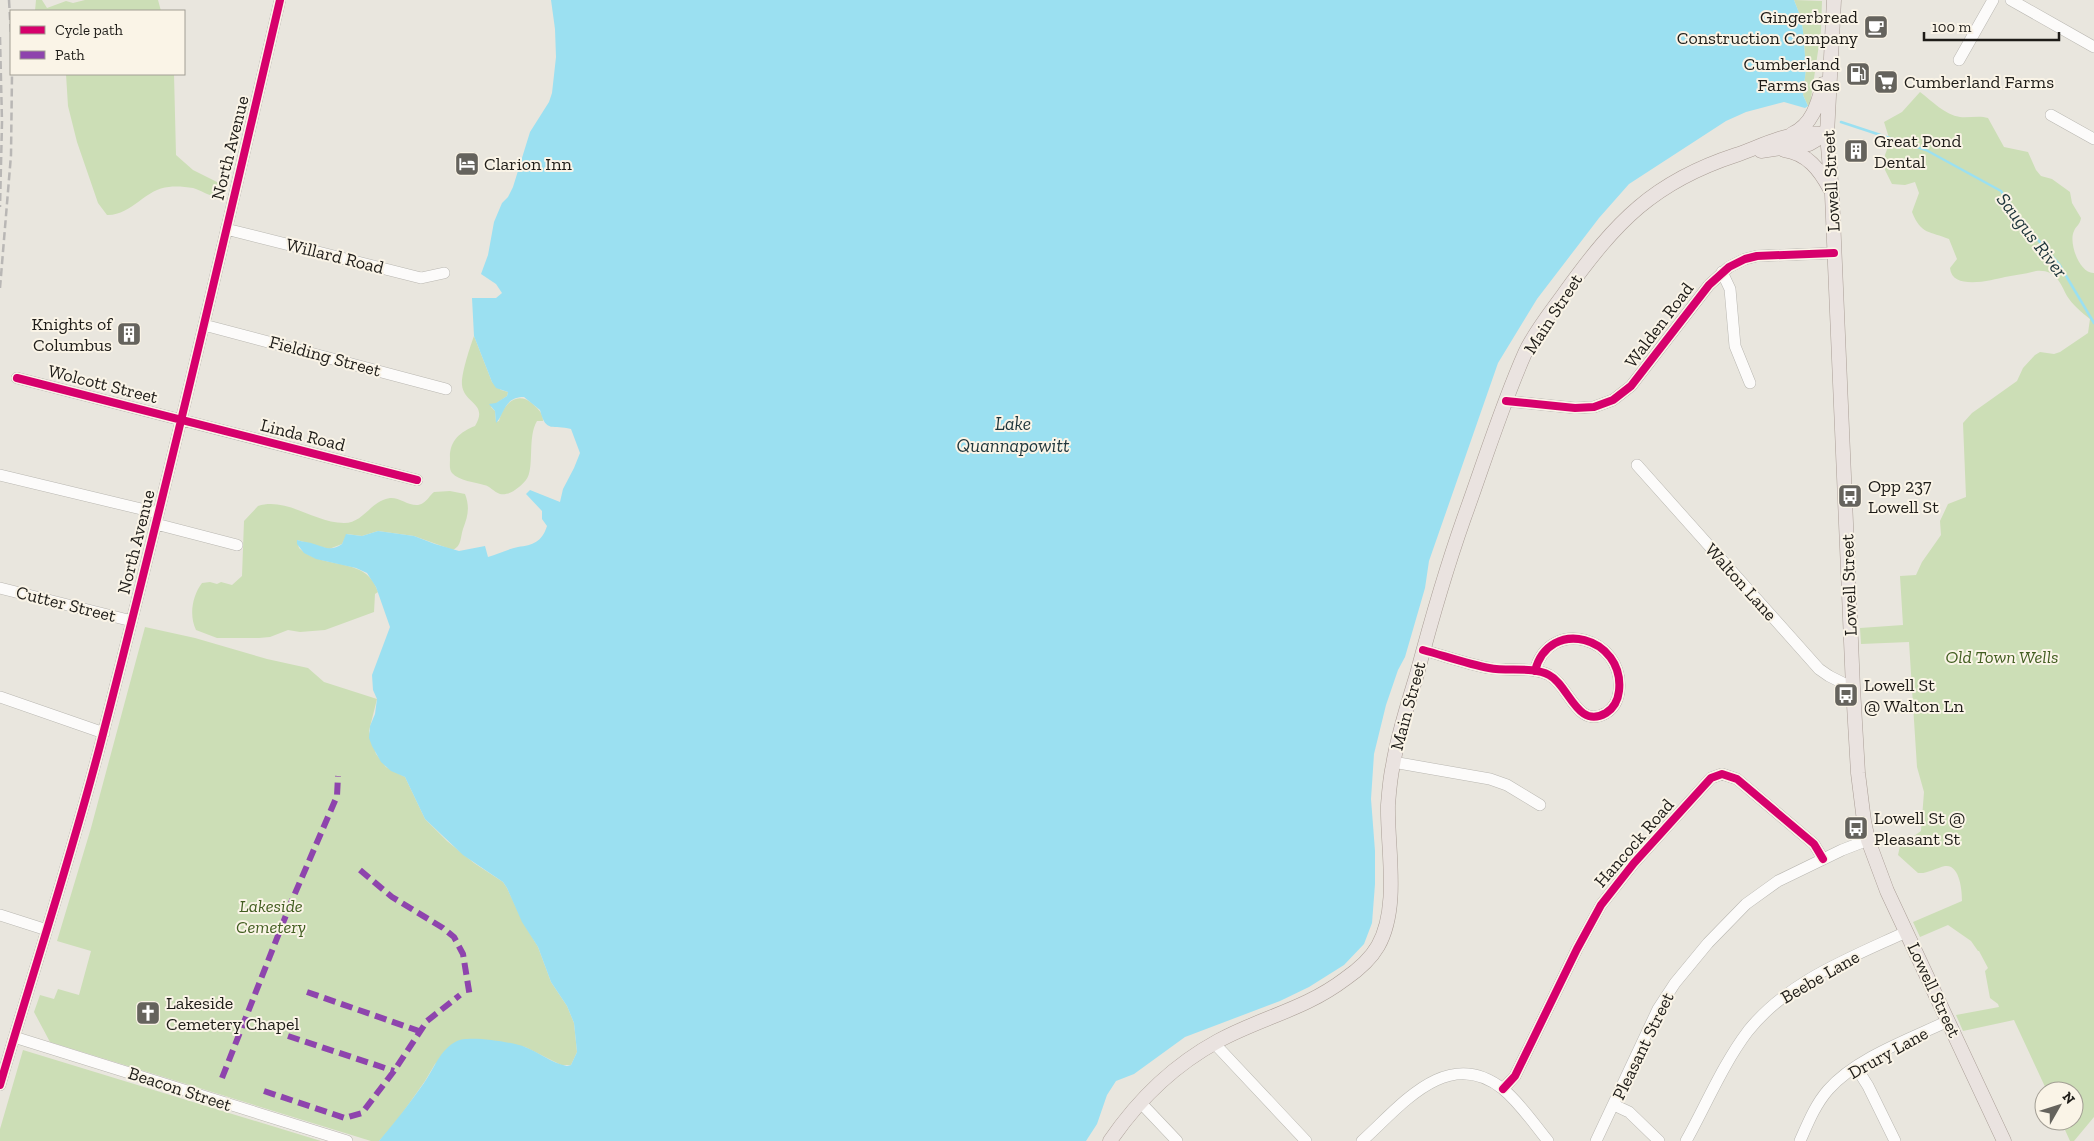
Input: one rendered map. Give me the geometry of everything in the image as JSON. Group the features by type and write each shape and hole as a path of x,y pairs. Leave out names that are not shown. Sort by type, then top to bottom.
{"main road":[{"name":"Lowell Street","path":"1834,0 1827,134 1832,194 1858,773 1868,840 1887,891 2004,1141"},
{"path":"1790,135 1802,128 1814,113 1832,47"},
{"name":"Main Street","path":"1110,1141 1140,1102 1178,1067 1214,1043 1316,999 1353,974 1367,961 1377,947 1386,925 1389,900 1388,806 1393,762 1423,650 1456,539 1506,401 1527,350 1582,269 1617,226 1644,201 1675,180 1710,163 1790,135 1804,133 1827,134"},
{"name":"Main Street","path":"1739,154 1809,144 1827,134"},
{"path":"1781,149 1794,152 1810,161 1821,174 1832,194"}],"street":[{"name":"North Avenue","path":"0,1085 104,733 182,420 280,0"},
{"path":"1959,60 1993,0"},
{"path":"2011,0 2094,47"},
{"path":"2051,115 2094,140"},
{"name":"Willard Road","path":"226,228 421,278 444,273"},
{"name":"Walden Road","path":"1506,401 1575,408 1600,405 1618,398 1634,382 1708,285 1722,272 1740,261 1757,256 1834,253"},
{"path":"1722,272 1730,289 1734,346 1750,383"},
{"name":"Fielding Street","path":"204,325 446,388"},
{"name":"Wolcott Street","path":"17,378 182,420"},
{"name":"Linda Road","path":"182,420 417,480"},
{"name":"Walton Lane","path":"1637,465 1819,668 1829,676 1853,688"},
{"path":"0,475 157,519 237,545"},
{"name":"Cutter Street","path":"0,588 132,621"},
{"path":"1423,650 1490,668 1546,673 1564,687 1577,708 1589,716 1598,716 1605,713 1613,707 1617,700 1619,679 1616,667 1608,655 1592,642 1575,639 1557,643 1542,654 1535,671"},
{"path":"0,697 104,733"},
{"path":"1393,762 1490,779 1507,785 1540,805"},
{"name":"Hancock Road","path":"1504,1089 1515,1076 1577,949 1601,905 1634,863 1711,778 1722,774 1737,779 1814,844 1823,859"},
{"name":"Pleasant Street","path":"1596,1141 1658,1009 1692,961 1728,921 1761,892 1778,881 1868,840"},
{"path":"0,915 47,930"},
{"name":"Beebe Lane","path":"1686,1141 1735,1050 1768,1010 1787,994 1826,970 1906,932"},
{"name":"Drury Lane","path":"1800,1141 1823,1097 1837,1081 1874,1056 1948,1021"},
{"name":"Beacon Street","path":"14,1037 347,1141"},
{"path":"1214,1043 1306,1141"},
{"path":"1856,1067 1868,1086 1895,1141"},
{"path":"1362,1141 1422,1088 1440,1077 1454,1074 1477,1075 1504,1089 1548,1141"},
{"path":"1140,1102 1177,1141"},
{"path":"1614,1105 1629,1112 1659,1141"}],"green space":[{"path":"36,0 42,0 47,8 66,1 73,3 85,0 158,0 161,10 35,10"},
{"path":"1794,0 1822,1 1821,31 1810,105 1808,106 1803,95 1806,68 1803,31 1801,18"},
{"path":"66,75 174,75 176,155 193,170 221,184 224,187 223,195 211,195 193,188 169,187 153,192 124,211 107,215 98,203 77,142 68,106"},
{"name":"Old Town Wells","path":"1920,92 1954,116 1988,118 2004,147 2028,152 2036,170 2041,176 2052,179 2070,192 2072,203 2081,218 2074,231 2074,250 2084,269 2094,273 2094,1117 2084,1129 2084,1081 2042,1081 2014,1020 1963,1031 1956,1015 1999,1007 1990,998 1985,971 1988,968 1971,941 1948,925 1920,937 1913,922 1962,901 1961,885 1954,869 1950,867 1945,866 1928,872 1918,873 1898,855 1900,846 1921,831 1924,792 1917,767 1909,642 1861,644 1860,628 1903,625 1900,576 1916,575 1922,562 1941,535 1940,521 1948,504 1966,497 1963,423 1972,413 2017,381 2023,368 2035,355 2040,352 2054,354 2060,352 2088,333 2090,319 2067,296 2056,277 2048,272 2036,271 1982,282 1965,282 1958,280 1952,275 1950,268 1957,259 1949,239 1923,229 1912,212 1919,193 1915,182 1905,185 1892,184 1885,170 1885,155 1890,141 1884,122 1902,112"},
{"path":"474,336 492,382 501,390 508,392 507,396 491,407 495,411 496,422 499,421 507,404 522,398 533,404 543,418 543,421 537,421 532,435 529,475 521,485 507,494 500,494 486,486 459,478 452,473 450,468 451,447 456,438 475,426 479,418 478,408 467,396 462,385 464,368"},
{"path":"450,491 465,494 468,507 460,541 453,550 414,536 378,531 362,536 347,534 342,544 329,549 297,540 299,548 309,555 354,568 372,580 378,592 375,594 374,612 325,630 300,632 288,630 270,637 217,638 196,630 192,612 196,594 202,583 210,582 217,584 221,582 232,585 242,576 244,521 258,506 280,505 322,519 344,523 357,520 383,500 394,498 419,505 434,492"},
{"name":"Lakeside Cemetery","path":"145,627 195,638 267,659 308,668 324,682 377,699 369,731 376,754 386,767 405,777 425,819 447,841 474,863 503,882 507,888 523,922 538,947 551,982 567,1006 574,1023 577,1052 571,1065 561,1065 525,1047 476,1039 435,1064 394,1125 379,1141 371,1141 50,1042 34,1012 40,995 54,999 58,989 79,995 91,951 57,941 91,828"},
{"path":"23,1050 321,1141 0,1141 0,1129"},
{"name":"Old Town Wells","path":"2066,1131 2082,1131 2074,1141 2070,1141"}],"water":[{"name":"Lake Quannapowitt","path":"551,0 1794,0 1801,18 1803,31 1806,68 1803,95 1808,106 1805,108 1784,102 1746,112 1726,121 1629,184 1599,218 1537,299 1498,363 1429,561 1425,588 1405,657 1398,670 1386,705 1374,754 1371,799 1375,851 1372,923 1364,944 1344,965 1309,987 1280,1001 1185,1037 1134,1074 1116,1081 1107,1095 1097,1124 1086,1141 379,1141 428,1078 442,1054 457,1041 480,1039 511,1043 525,1047 567,1066 571,1065 577,1052 574,1023 567,1006 551,982 538,947 522,922 503,882 463,855 425,819 405,777 391,771 381,762 372,746 369,738 370,726 375,714 377,699 373,690 372,675 390,627 376,587 367,573 356,568 316,559 304,553 297,544 297,540 335,548 342,544 346,534 362,536 378,531 414,536 459,551 485,546 488,557 532,544 542,536 547,526 542,519 542,511 526,494 530,490 560,502 563,489 580,453 571,429 548,425 542,418 540,410 524,397 512,400 496,423 495,411 489,404 496,403 507,396 508,392 496,388 492,382 474,336 472,298 496,298 502,293 496,284 481,274 488,255 494,222 502,203 508,197 513,187 530,132 549,102 552,93 556,57"}],"waterway":[{"name":"Saugus River","path":"1841,122 1926,150 2001,191 2026,226 2059,264 2094,323"}],"railway":[{"path":"9,0 10,18"},
{"path":"0,37 2,122 0,207"},
{"path":"0,288 11,155 12,75"}],"marked path":[{"path":"222,1078 290,905 337,796 338,776"},
{"path":"360,870 392,897 443,928 454,937 463,954 470,997"},
{"path":"307,992 419,1031"},
{"path":"264,1091 345,1118 362,1113 394,1071 427,1021 460,995"},
{"path":"288,1036 394,1071"}],"cycle path":[{"path":"0,1085 66,866 103,734 172,459 280,0"},
{"path":"1506,401 1575,408 1594,407 1613,400 1631,386 1709,285 1729,267 1745,259 1757,256 1834,253"},
{"path":"17,378 417,480"},
{"path":"1423,650 1489,668 1542,672 1556,680 1580,711 1588,716 1596,717 1606,713 1618,698 1618,672 1610,657 1599,646 1584,640 1569,639 1555,643 1543,654 1535,671"},
{"path":"1503,1089 1515,1076 1577,949 1601,905 1634,863 1711,778 1722,774 1737,779 1814,844 1823,859"}],"place":[{"name":"Gingerbread Construction Company","path":"1876,27"},
{"name":"Cumberland Farms Gas","path":"1858,74"},
{"name":"Cumberland Farms","path":"1886,82"},
{"name":"Great Pond Dental","path":"1856,151"},
{"name":"Clarion Inn","path":"467,164"},
{"name":"Knights of Columbus","path":"129,334"},
{"name":"Opp 237 Lowell St","path":"1850,496"},
{"name":"Lowell St @ Walton Ln","path":"1846,695"},
{"name":"Lowell St @ Pleasant St","path":"1856,828"},
{"name":"Lakeside Cemetery Chapel","path":"148,1013"}]}
